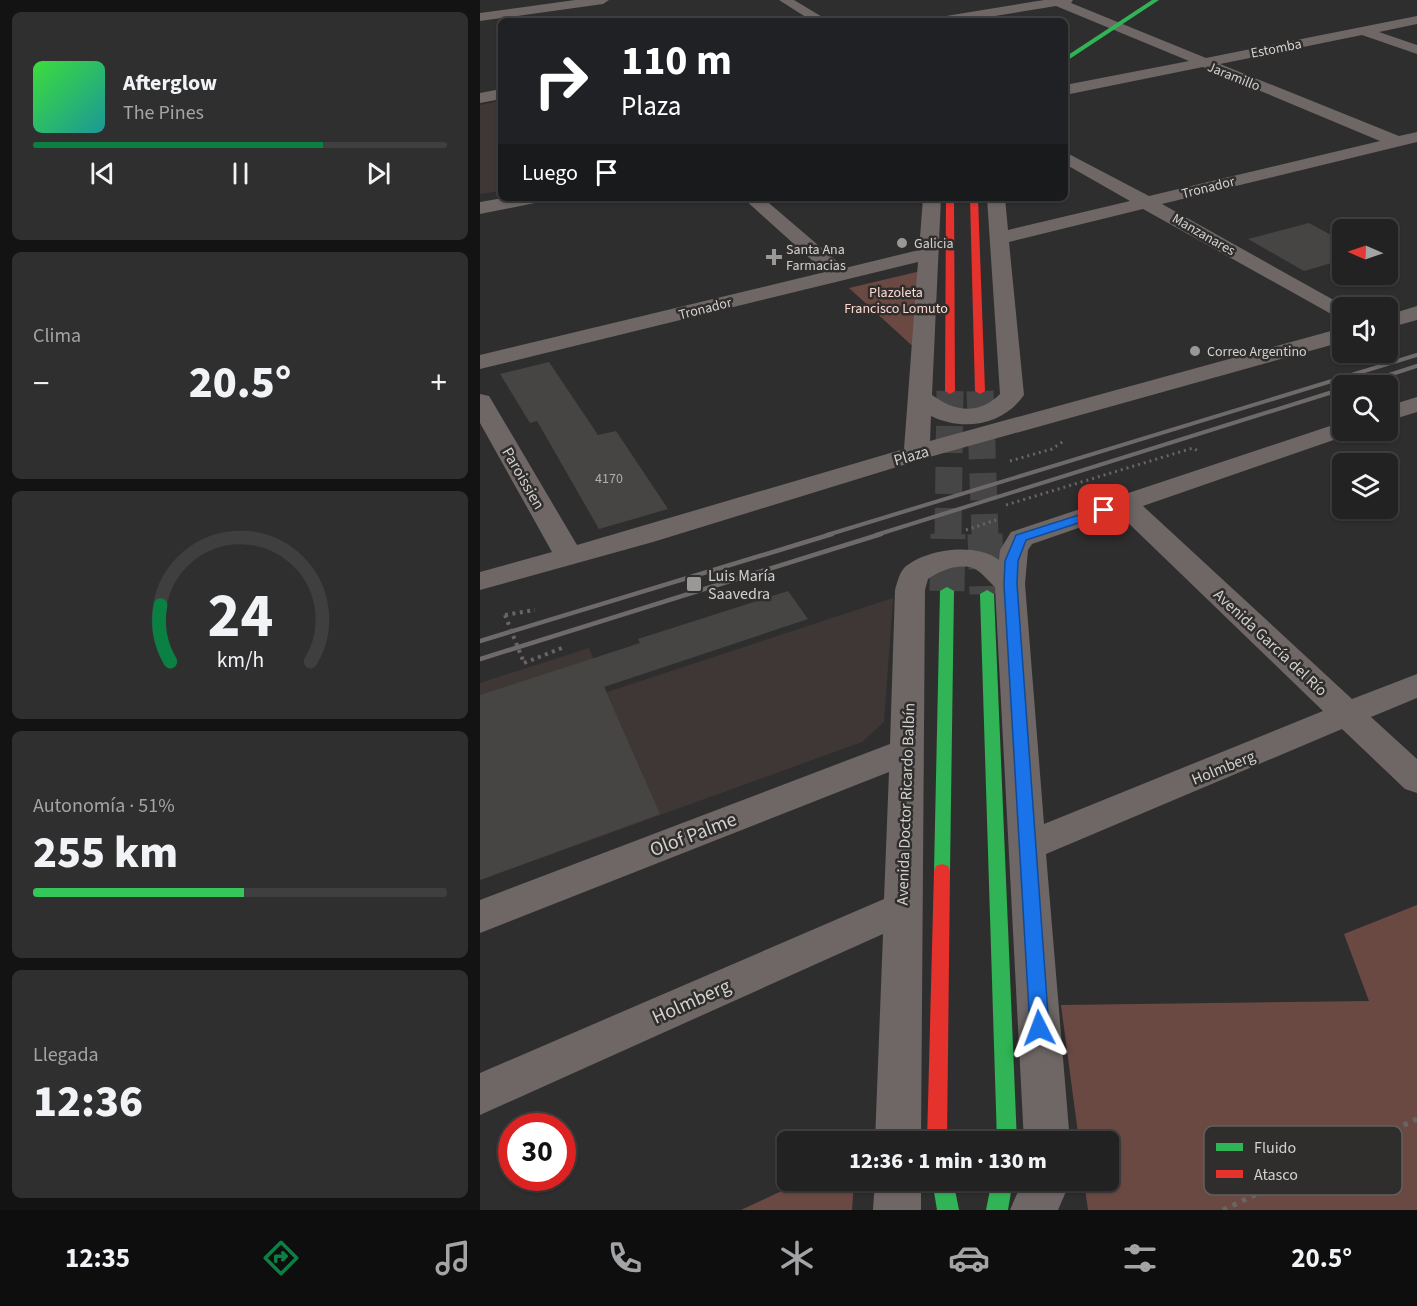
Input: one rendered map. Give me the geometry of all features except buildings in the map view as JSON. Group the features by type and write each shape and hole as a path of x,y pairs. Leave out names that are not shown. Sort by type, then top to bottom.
{"main road":[{"path":"1068,58 1156,0"},
{"path":"1091,22 1110,10"},
{"path":"950,201 950,391"},
{"path":"974,201 980,391"},
{"path":"999,589 1007,1131"},
{"path":"937,1131 947,591"},
{"path":"944,1191 948,1210"},
{"path":"998,1210 1001,1191"}],"street":[{"path":"514,0 535,18"},
{"path":"480,18 603,0"},
{"path":"785,0 817,18"},
{"path":"958,18 1059,1"},
{"name":"Jaramillo","path":"1059,1 1091,22 1116,28 1417,150"},
{"name":"Estomba","path":"1068,89 1417,20"},
{"path":"1364,32 1417,50"},
{"path":"480,98 498,95"},
{"name":"Tronador","path":"1000,238 1417,137"},
{"name":"Manzanares","path":"1068,159 1332,307"},
{"path":"480,208 517,201"},
{"path":"755,201 841,275"},
{"path":"917,453 922,399 932,201"},
{"path":"922,399 932,409 967,418 990,415 1005,406 1012,395 996,201"},
{"name":"Tronador","path":"480,362 930,253"},
{"path":"1398,319 1417,313"},
{"name":"Plaza","path":"480,581 917,453 1332,337"},
{"path":"1012,395 1029,408 1045,413 1062,413"},
{"name":"Paroissien","path":"480,401 569,556"},
{"path":"1398,411 1417,404"},
{"path":"1046,1131 1028,846 999,589 1014,550 1021,538 1332,432"},
{"name":"Avenida García del Río","path":"1125,504 1417,780"},
{"name":"Avenida Doctor Ricardo Balbín","path":"898,1131 910,590 914,575 931,563 960,559 981,560 999,589"},
{"name":"Holmberg","path":"1028,846 1417,685"},
{"name":"Olof Palme","path":"480,917 907,751"},
{"name":"Holmberg","path":"480,1094 902,908"},
{"path":"897,1210 898,1191"},
{"path":"1034,1210 1043,1191"}],"path":[{"path":"1006,505 1193,448 1200,453 1190,456"},
{"path":"535,610 505,615 524,663 562,648"},
{"path":"1402,1126 1417,1119"},
{"path":"1223,1210 1255,1195"}],"shaded area":[{"path":"498,102 498,191 480,194 480,105"},
{"path":"893,598 884,722 862,742 480,880 480,683 589,648 607,692"}],"green space":[{"name":"Plazoleta Francisco Lomuto","path":"921,271 919,352 849,288"},
{"path":"1417,905 1417,1210 1088,1210 1085,1191 1119,1191 1119,1131 1078,1131 1061,1005 1369,1001 1344,934"},
{"path":"782,1191 853,1191 852,1210 741,1210"}],"tunnel":[{"path":"948,535 950,391"},
{"path":"980,391 985,535"},
{"path":"947,591 948,534"},
{"path":"985,534 987,594"}],"railway":[{"path":"827,535 1417,355"},
{"path":"1389,375 1417,366"},
{"path":"876,535 1332,392"},
{"path":"480,641 832,534"},
{"path":"480,659 881,534"}],"traffic: fast":[{"path":"1068,58 1156,0"},
{"path":"942,871 947,591"},
{"path":"987,594 1007,1131"},
{"path":"944,1191 948,1210"},
{"path":"997,1210 1001,1191"}],"traffic: jam":[{"path":"950,201 950,391"},
{"path":"974,201 980,391"},
{"path":"937,1131 942,871"}],"place":[{"name":"Galicia","path":"902,243"},
{"name":"Santa Ana Farmacias","path":"774,257"},
{"name":"Correo Argentino","path":"1195,351"},
{"name":"Luis María Saavedra","path":"694,584"}],"route":[{"path":"1039,1028 1010,584 1011,561 1021,538 1104,510"}]}
